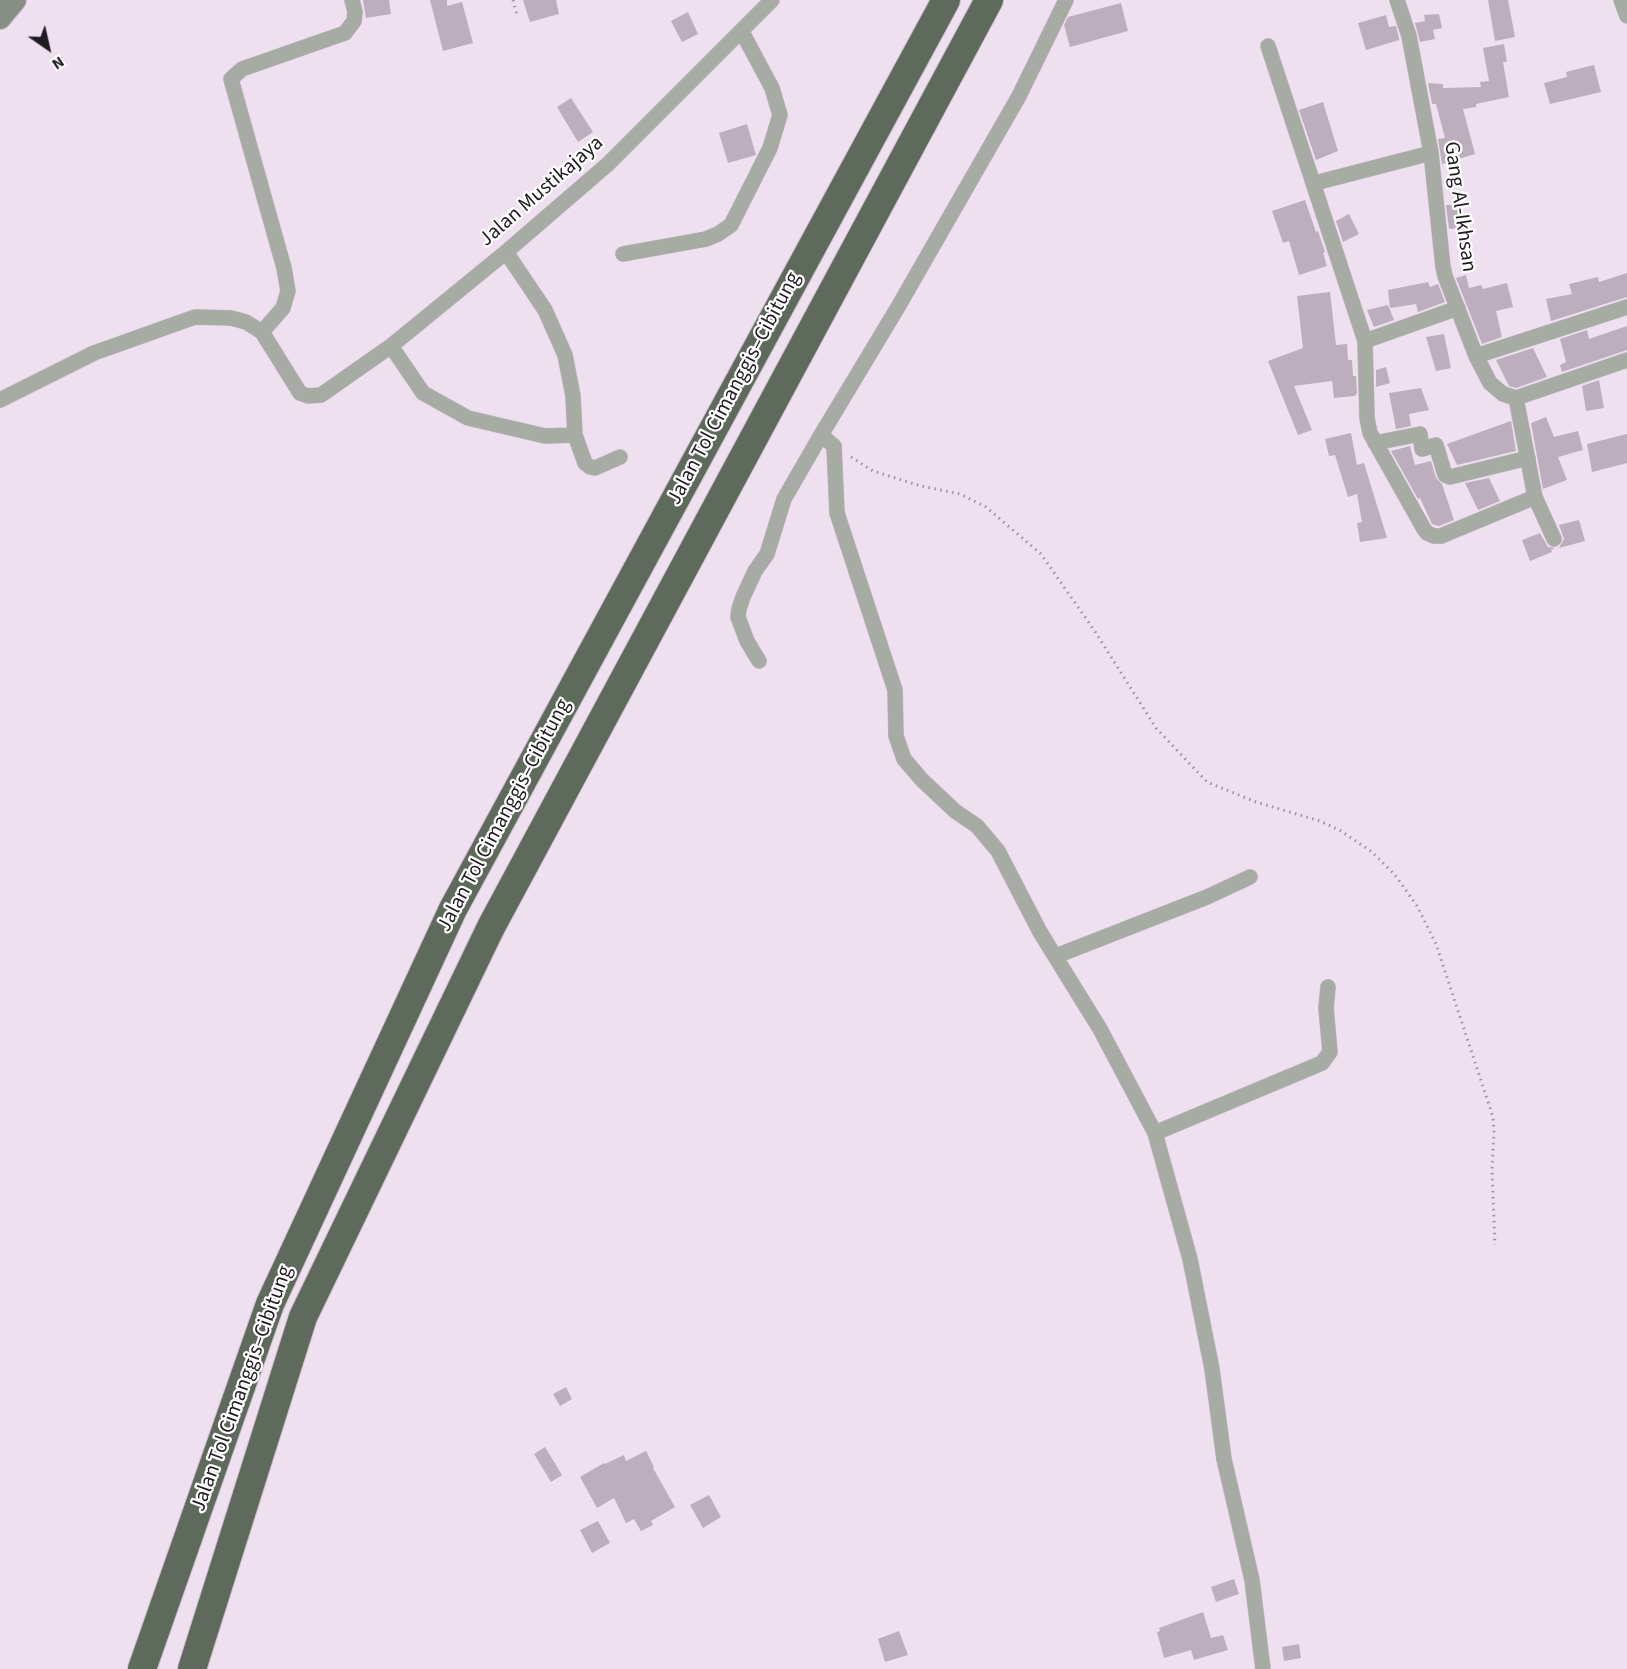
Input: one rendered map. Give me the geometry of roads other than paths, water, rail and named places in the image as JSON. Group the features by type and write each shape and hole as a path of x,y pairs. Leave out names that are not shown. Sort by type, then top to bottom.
{"highway":[{"name":"Jalan Tol Cimanggis–Cibitung","path":"142,1669 270,1304 453,909 946,0"},
{"name":"Jalan Tol Cimanggis–Cibitung","path":"192,1669 303,1317 491,927 989,0"}],"main road":[{"path":"0,18 15,0"}],"street":[{"path":"0,400 94,353 195,317 239,320 262,332 283,308 288,291 284,268 231,79 242,69 345,33 354,21 355,12 352,0"},
{"name":"Jalan Mustikajaya","path":"262,332 300,393 308,396 321,395 391,346 506,252 608,164 772,0"},
{"path":"759,661 747,641 738,616 739,609 752,578 767,554 784,499 1019,96 1066,0"},
{"name":"Gang Al-Ikhsan","path":"1397,0 1409,36 1431,153 1443,267 1476,356 1490,382 1503,394 1516,398"},
{"path":"1621,0 1627,16"},
{"path":"623,254 706,239 731,225 770,148 780,115 772,88 742,32"},
{"path":"1268,46 1315,183 1365,341 1367,418 1370,433 1424,529 1434,536 1441,536 1535,497"},
{"path":"1315,183 1431,153"},
{"path":"506,252 545,310 565,355 573,396 575,435 585,463 595,468 620,457"},
{"path":"1476,356 1627,307"},
{"path":"1365,341 1458,308"},
{"path":"391,346 423,393 468,418 545,436 575,435"},
{"path":"1554,539 1535,497 1516,398 1627,360"},
{"path":"1375,443 1420,434 1422,449 1436,445 1445,475 1450,477 1528,458"},
{"path":"821,435 834,447 837,513 895,690 896,736 904,759 922,780 955,811 977,826 998,851 1040,932 1100,1029 1155,1133 1190,1258 1212,1369 1224,1459 1252,1580 1263,1669"},
{"path":"1056,956 1197,901 1250,877"},
{"path":"1155,1133 1323,1063 1330,1052 1326,1008 1328,987"}]}
